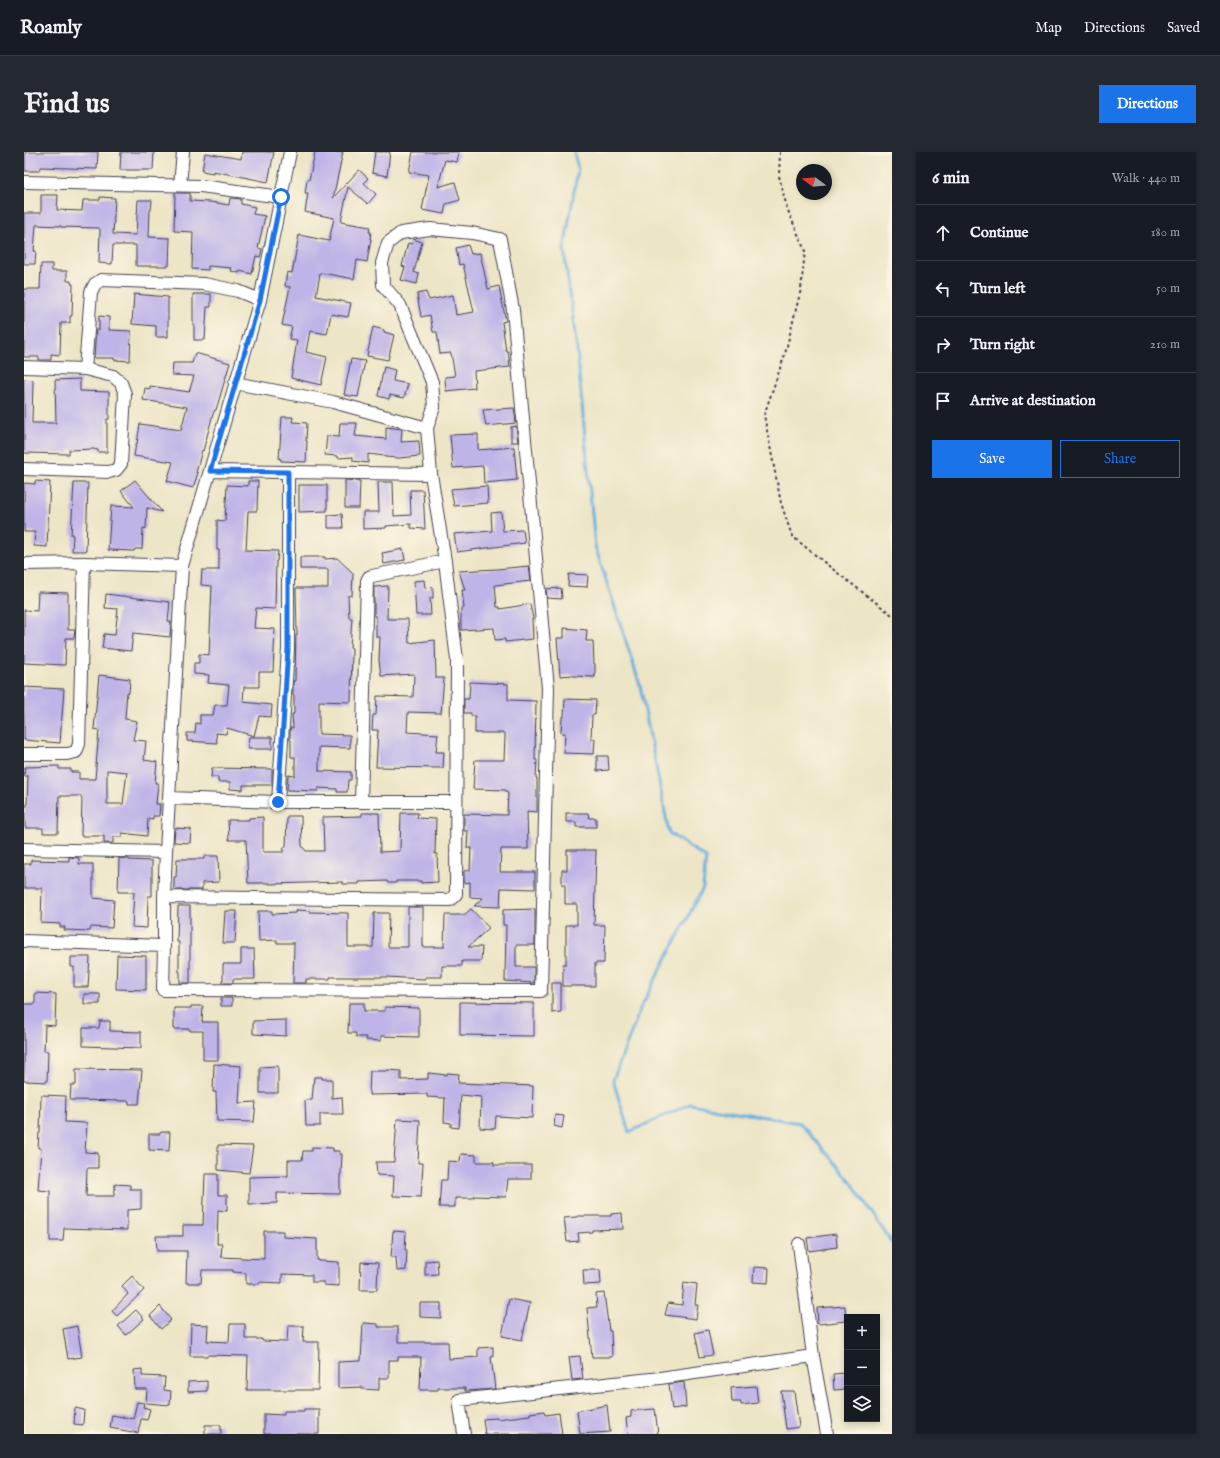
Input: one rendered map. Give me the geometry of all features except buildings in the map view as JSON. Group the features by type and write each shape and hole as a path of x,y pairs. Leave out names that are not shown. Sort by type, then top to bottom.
{"street":[{"path":"180,185 183,152"},
{"path":"164,897 450,900 456,894 457,660 445,561 431,474 427,428 434,407 432,382 400,305 384,285 382,263 388,243 401,233 430,229 472,233 500,239 514,310 548,688 542,991 163,990 164,897 166,852 182,566 260,300 290,152"},
{"path":"24,182 201,186 281,197"},
{"path":"85,369 91,292 95,284 101,280 204,284 238,291 260,300"},
{"path":"24,367 85,369 113,376 121,383 125,394 121,464 116,470 109,472 24,469"},
{"path":"235,383 333,402 427,428"},
{"path":"210,471 431,474"},
{"path":"278,802 288,649 288,472"},
{"path":"361,802 367,581 369,577 372,576 445,561"},
{"path":"24,564 84,563 182,566"},
{"path":"24,754 67,754 76,752 79,744 84,563"},
{"path":"169,798 278,802 456,802"},
{"path":"24,849 166,852"},
{"path":"24,941 164,946"},
{"path":"799,1244 813,1356 828,1434"},
{"path":"464,1434 459,1400 660,1378 813,1356"}],"path":[{"path":"780,152 779,176 787,208 805,251 801,289 785,354 764,415 781,503 792,536 892,614"}],"waterway":[{"path":"574,152 578,169 564,249 577,350 595,546 640,685 669,833 706,858 703,888 641,1007 613,1080 629,1132 690,1104 800,1123 850,1180 892,1243"}],"route":[{"path":"278,802 288,649 288,472 210,471 260,300 281,197"}]}
